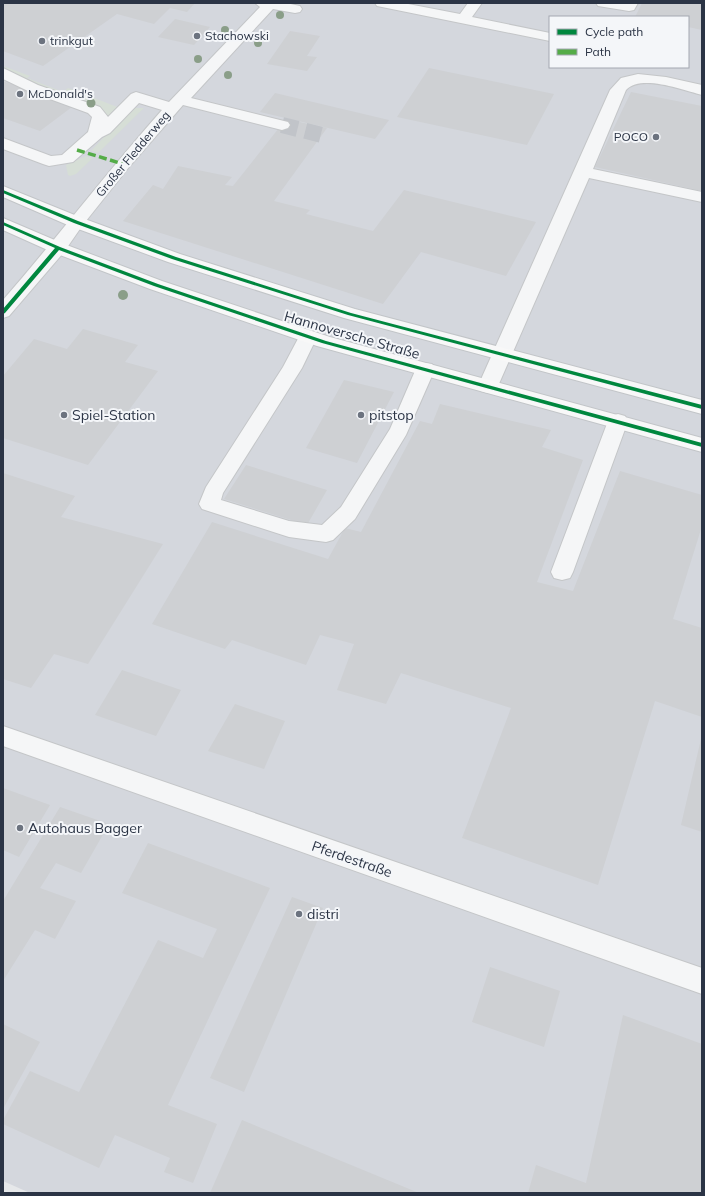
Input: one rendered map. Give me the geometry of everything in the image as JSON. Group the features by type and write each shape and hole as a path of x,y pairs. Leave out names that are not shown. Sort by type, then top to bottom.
{"main road":[{"name":"Hannoversche Straße","path":"3,191 76,222 174,258 350,314 702,407"},
{"name":"Hannoversche Straße","path":"3,223 58,248 308,337 702,444"}],"street":[{"path":"382,3 549,37"},
{"path":"464,20 475,3"},
{"path":"603,3 629,8 630,3"},
{"path":"268,4 295,9"},
{"name":"Großer Fledderweg","path":"3,312 58,248 76,222 123,164 268,4"},
{"path":"3,73 33,88 94,110 100,117 96,134"},
{"path":"488,386 618,90 622,84 629,80 640,79 666,82 702,90"},
{"path":"3,143 49,160 67,160 96,134 104,130 136,97 282,125"},
{"path":"583,172 702,197"},
{"path":"308,337 292,368 213,492 209,504 289,529 326,534 348,512 399,430 425,369"},
{"path":"562,572 618,421"},
{"name":"Pferdestraße","path":"3,736 702,981"}],"shaded area":[{"path":"3,3 702,3 702,1193 30,1193 3,1181"},
{"path":"3,66 30,76 27,78 63,92 68,88 120,108 108,119 3,70"},
{"path":"144,108 98,153 91,151 130,109"},
{"path":"86,156 93,158 76,174 70,176 68,175 66,165"}],"building":[{"name":"trinkgut","path":"3,3 195,3 187,12 170,8 154,24 117,14 43,66 3,51 3,30 5,29 3,28"},
{"path":"642,3 702,3 702,30 689,27 689,16 636,16"},
{"path":"175,19 210,27 194,45 158,37"},
{"path":"290,31 320,36 307,56 317,57 307,71 267,64"},
{"path":"429,68 554,94 527,145 397,117"},
{"name":"McDonald's","path":"3,81 72,107 40,131 3,118"},
{"name":"POCO","path":"631,92 702,106 702,191 595,167"},
{"path":"275,93 389,120 375,139 260,112"},
{"path":"286,119 327,128 274,201 310,210 306,214 373,231 404,190 536,222 506,276 421,252 383,304 123,221 153,185 163,189 178,166 232,177 225,185 233,186"},
{"name":"Spiel-Station","path":"83,329 138,345 125,362 158,371 88,465 3,438 3,376 34,339 67,349"},
{"path":"344,380 394,392 357,463 306,448"},
{"path":"440,404 551,430 542,447 583,460 537,582 573,591 620,471 702,495 702,526 673,619 702,628 702,717 655,701 598,885 462,838 511,708 401,673 386,704 337,690 354,644 320,635 306,665 232,640 225,649 152,624 212,522 328,559 345,528 361,532 420,421 432,424"},
{"path":"246,465 327,490 307,525 224,499"},
{"path":"3,473 75,496 61,517 163,544 88,664 54,654 31,688 3,679"},
{"path":"122,670 181,690 156,736 95,715"},
{"path":"235,704 285,721 264,769 208,751"},
{"path":"702,739 702,832 681,825"},
{"name":"Autohaus Bagger","path":"3,788 50,805 19,857 3,850"},
{"path":"60,807 109,824 81,873 56,863 40,888 76,901 55,939 35,930 3,981 3,901"},
{"path":"148,843 270,888 168,1105 217,1124 193,1183 164,1172 170,1158 115,1135 99,1168 3,1124 3,1120 30,1071 79,1092 158,940 203,958 217,929 122,893"},
{"path":"292,897 323,908 244,1092 210,1078"},
{"path":"490,967 560,991 544,1047 472,1022"},
{"path":"623,1015 702,1044 702,1193 528,1193 536,1165 586,1183"},
{"path":"3,1024 40,1042 3,1109"},
{"path":"242,1120 419,1193 210,1193"}],"tunnel":[{"path":"282,125 322,135"}],"marked path":[{"path":"77,150 123,164"}],"cycle path":[{"path":"3,191 76,222 174,258 350,314 702,407"},
{"path":"3,223 58,248 156,285 324,342 702,445"},
{"path":"3,312 58,248"}],"place":[{"name":"Stachowski","path":"197,36"},
{"name":"trinkgut","path":"42,41"},
{"name":"McDonald's","path":"20,94"},
{"name":"POCO","path":"656,137"},
{"name":"Spiel-Station","path":"64,415"},
{"name":"pitstop","path":"361,415"},
{"name":"Autohaus Bagger","path":"20,828"},
{"name":"distri","path":"299,914"}]}
